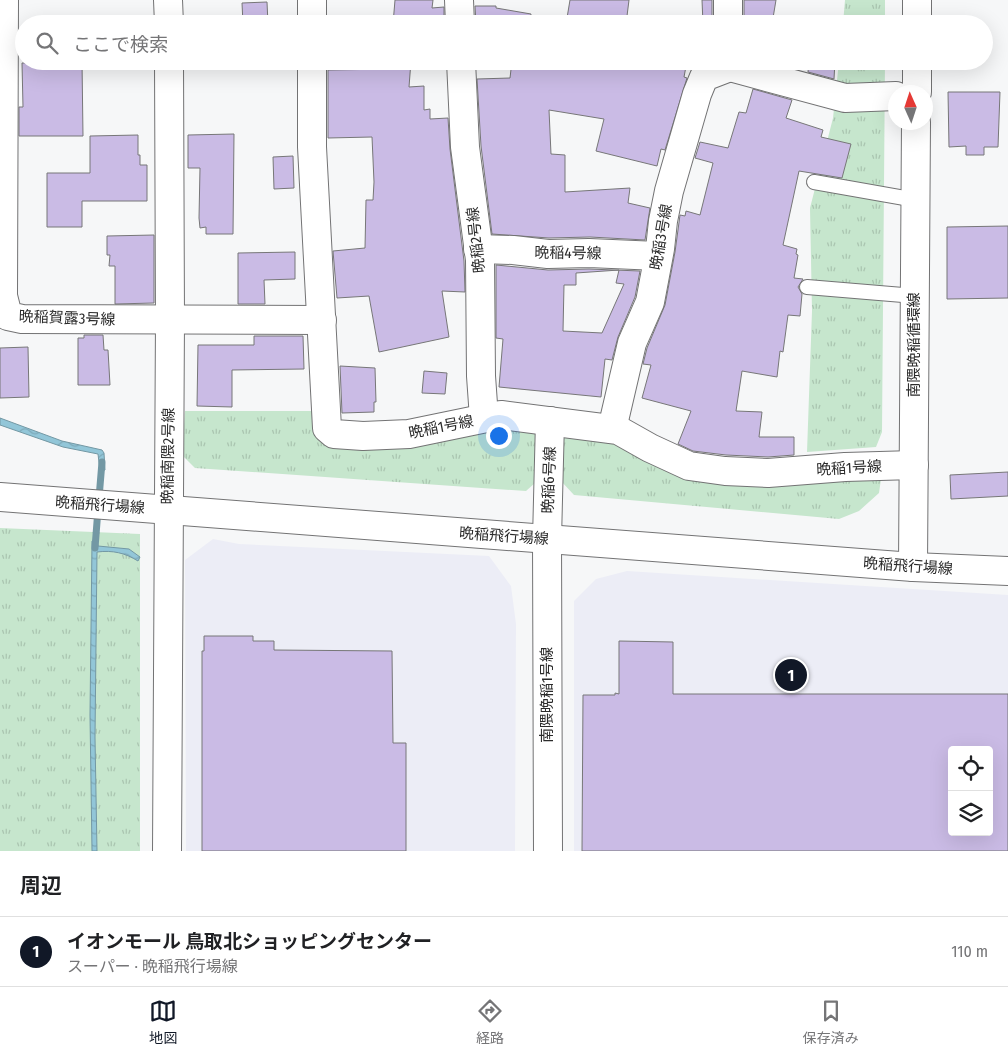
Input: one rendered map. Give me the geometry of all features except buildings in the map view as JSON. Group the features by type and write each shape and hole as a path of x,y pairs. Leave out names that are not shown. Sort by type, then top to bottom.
{"street":[{"name":"晩稲賀露3号線","path":"4,0 3,296 8,316 22,319 322,320"},
{"path":"168,0 169,15"},
{"path":"312,0 312,15"},
{"path":"459,0 460,15"},
{"path":"728,0 728,15"},
{"path":"917,0 917,15"},
{"name":"晩稲南隈2号線","path":"167,851 170,320 169,70"},
{"name":"晩稲1号線","path":"312,70 312,147 327,428 334,434 363,436 409,434 501,414 618,430 650,448 689,466 725,471 768,473 845,467 914,466"},
{"name":"晩稲2号線","path":"461,70 465,147 480,260 481,376 484,418"},
{"name":"晩稲3号線","path":"612,429 632,343 650,302 662,221 697,94 704,77 717,70"},
{"path":"750,70 846,98 888,96"},
{"path":"917,70 917,85"},
{"name":"南隈晩稲循環線","path":"913,567 916,130"},
{"name":"晩稲4号線","path":"478,249 548,254 588,253 658,256"},
{"name":"晩稲6号線","path":"547,539 550,421"},
{"name":"晩稲飛行場線","path":"0,497 913,567 1008,571"},
{"name":"南隈晩稲1号線","path":"547,539 548,851"}],"lane":[{"path":"814,182 916,200"},
{"path":"808,287 915,296"}],"shaded area":[{"path":"213,539 239,544 489,556 511,586 516,624 515,851 186,851 185,560"},
{"path":"627,571 1008,595 1008,851 574,851 574,601 596,579"}],"green space":[{"path":"845,0 885,0 885,15 844,15"},
{"path":"838,70 885,70 882,432 876,447 807,452 812,311 810,208 833,118"},
{"path":"185,411 313,411 315,430 500,422 539,427 535,483 526,491 195,468 182,455"},
{"path":"562,435 615,440 684,474 881,479 879,493 859,511 839,519 574,495 561,481"},
{"path":"0,528 140,534 140,851 0,851"}],"water":[{"path":"0,418 62,441 102,450 104,453 105,470 100,471 98,454 63,447 0,425"},
{"path":"97,540 98,546 129,549 140,557 138,561 119,553 97,552 95,737 97,851 92,851 90,715 92,541"}],"waterway":[{"path":"99,498 102,462"},
{"path":"95,548 98,509"}],"place":[{"name":"イオンモール 鳥取北ショッピングセンター","path":"791,675"}]}
